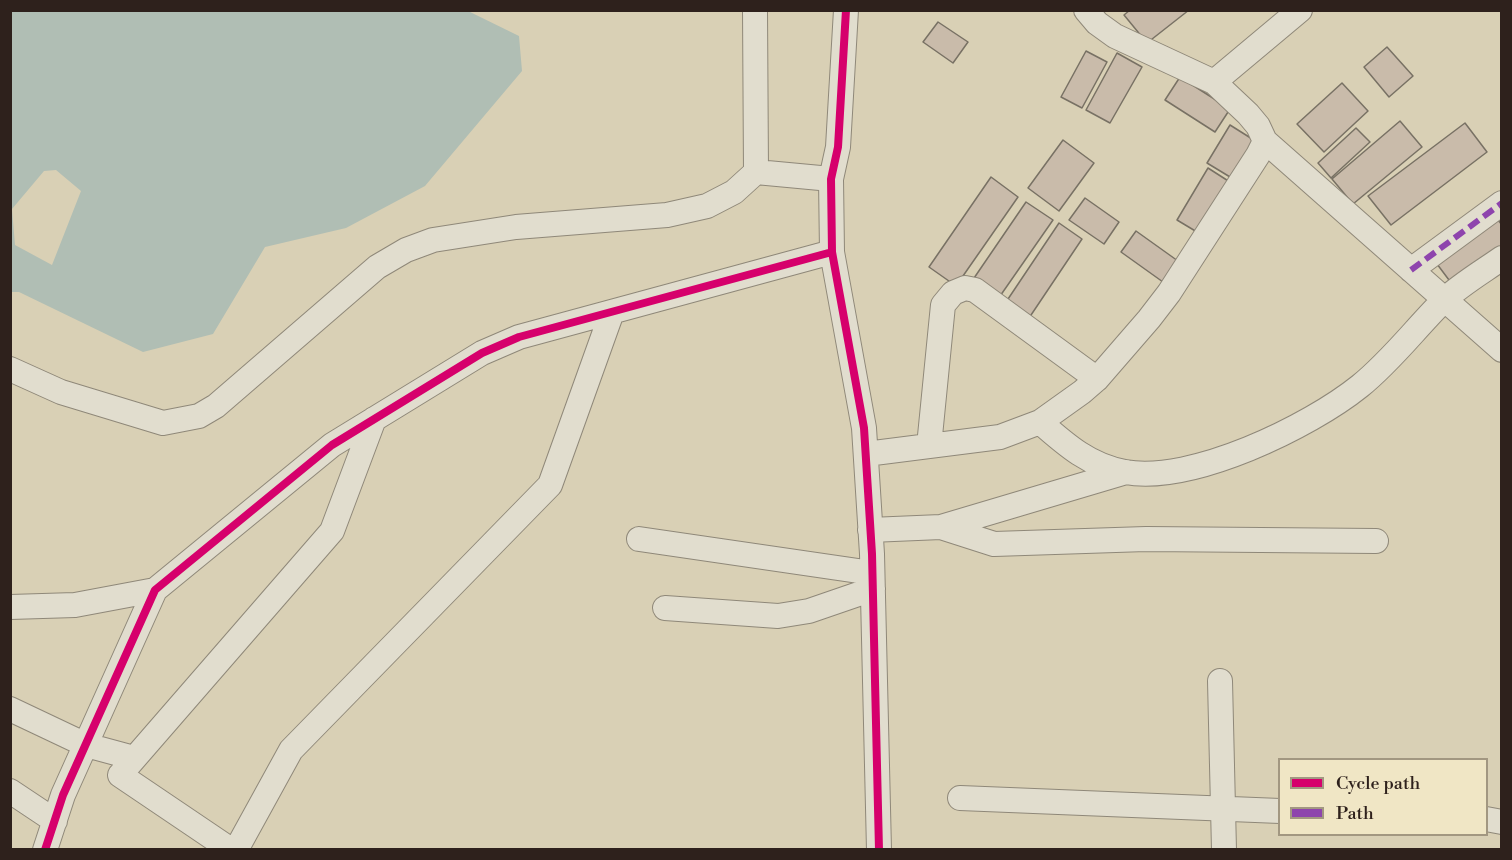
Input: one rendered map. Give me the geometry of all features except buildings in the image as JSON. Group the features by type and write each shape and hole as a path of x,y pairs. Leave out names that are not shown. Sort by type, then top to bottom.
{"street":[{"path":"10,369 61,392 163,423 184,421 199,416 216,406 378,267 406,250 433,240 516,227 667,215 707,206 734,192 756,171 755,10"},
{"path":"846,10 838,147 831,179 832,252 864,428 872,581 879,849"},
{"path":"1086,10 1097,23 1115,36 1214,82 1248,114 1258,126 1265,141 1502,350"},
{"path":"1214,82 1300,10"},
{"path":"866,454 1000,438 1040,422 1097,379 1169,293 1265,141"},
{"path":"756,171 831,179"},
{"path":"1411,270 1502,203"},
{"path":"45,849 63,795 155,590 332,445 482,353 519,337 832,252"},
{"path":"1040,422 1074,452 1098,464 1126,472 1158,473 1204,463 1258,443 1322,413 1361,385 1384,364 1444,300 1502,258"},
{"path":"929,446 943,305 953,293 965,288 975,290 1097,379"},
{"path":"236,849 291,750 550,485 612,312"},
{"path":"231,849 120,775 332,531 374,419"},
{"path":"870,530 941,527 1126,472"},
{"path":"941,527 994,544 1146,538 1376,541"},
{"path":"639,539 872,581"},
{"path":"665,608 778,616 808,611 872,581"},
{"path":"10,607 75,605 155,590"},
{"path":"1220,681 1224,849"},
{"path":"10,709 86,745 134,759"},
{"path":"10,791 55,821"},
{"path":"960,798 1278,811"}],"shaded area":[{"path":"11,10 468,11 519,36 522,71 425,186 346,228 265,247 213,334 143,352 19,292 11,292","holes":["56,170 81,191 52,265 15,245 12,209 44,171"]}],"marked path":[{"path":"1411,270 1502,203"}],"cycle path":[{"path":"846,10 838,147 831,179 832,252 864,428 872,554 879,850"},
{"path":"45,850 63,795 155,590 332,445 482,353 519,337 832,252"}]}
